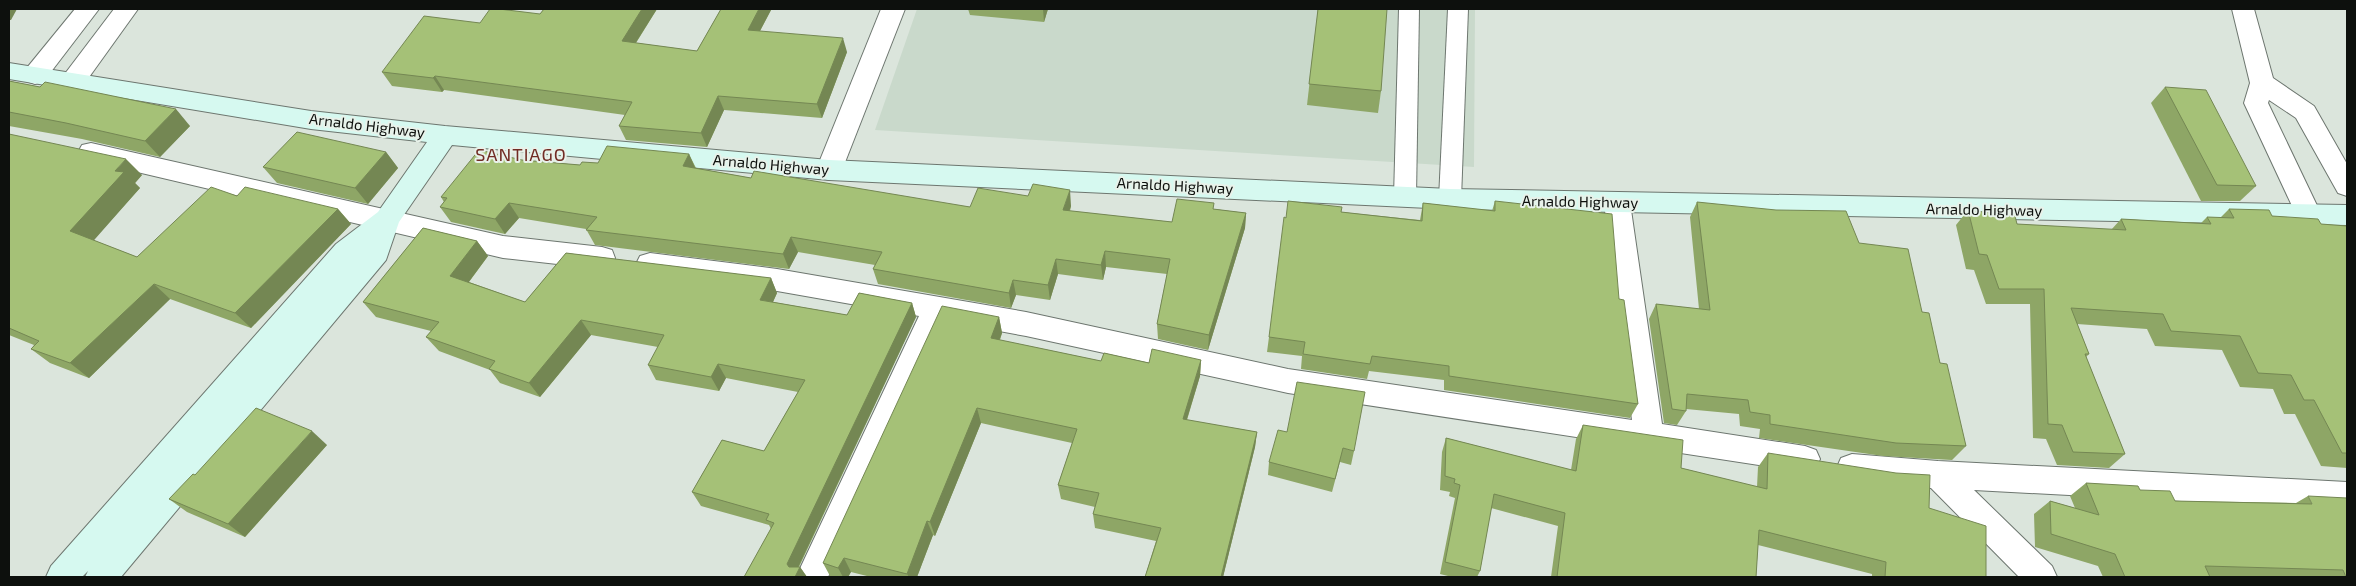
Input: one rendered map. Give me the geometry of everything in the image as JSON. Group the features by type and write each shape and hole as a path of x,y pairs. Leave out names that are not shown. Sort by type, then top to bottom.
{"main road":[{"name":"Arnaldo Highway","path":"9,71 311,120 445,135 829,170 1450,199 2308,216 2347,215"},
{"path":"62,577 345,252 386,220 445,135"},
{"path":"101,577 377,252 386,220"}],"street":[{"path":"35,75 87,9"},
{"path":"73,81 126,9"},
{"path":"829,170 893,9"},
{"path":"2243,9 2262,83 2256,103 2308,216"},
{"path":"2262,83 2305,112 2347,186"},
{"path":"64,146 503,246 700,269 937,308 1026,324 1288,381 1884,471 2347,496"},
{"path":"1617,203 1649,436"},
{"path":"812,577 937,308"},
{"path":"1938,475 2041,577"}],"lane":[{"path":"1405,197 1409,9"},
{"path":"1450,199 1458,9"}],"shaded area":[{"path":"917,9 1475,9 1474,167 875,130"}],"building":[{"path":"490,9 540,14 544,9 642,9 622,41 697,51 721,9 759,9 748,30 843,38 817,104 718,96 701,133 619,126 632,102 435,76 433,78 382,72 424,16 480,23"},
{"path":"1318,9 1387,9 1381,91 1309,84"},
{"path":"9,81 40,87 45,82 176,109 145,141 9,112"},
{"path":"2165,87 2206,90 2256,186 2217,185"},
{"path":"297,132 386,152 355,188 263,167"},
{"path":"9,134 126,159 115,171 124,172 70,231 137,257 211,187 237,196 245,187 338,209 235,313 154,284 70,363 31,349 39,341 9,328"},
{"path":"607,146 689,154 683,166 751,178 754,171 970,207 978,188 1028,196 1033,184 1070,190 1063,210 1172,222 1177,199 1214,203 1213,209 1246,213 1209,335 1157,324 1170,259 1105,251 1101,265 1056,259 1048,285 1013,280 1009,293 873,269 882,252 791,237 783,254 586,230 597,217 509,203 495,219 440,207 447,198 441,197 479,150 522,160 580,165 582,162 598,163"},
{"path":"1288,201 1342,207 1341,212 1422,221 1423,203 1495,211 1495,201 1612,214 1619,299 1624,300 1638,404 1449,376 1449,366 1372,356 1370,364 1303,354 1305,342 1269,337 1284,217 1286,218"},
{"path":"1697,202 1776,210 1846,211 1859,243 1908,249 1922,312 1929,313 1940,363 1947,364 1966,446 1896,443 1770,424 1770,415 1750,412 1748,400 1687,394 1686,411 1672,409 1656,304 1710,310"},
{"path":"2229,209 2269,210 2272,216 2318,219 2321,224 2347,226 2347,453 2342,453 2314,400 2304,400 2291,375 2258,373 2240,336 2171,331 2163,314 2071,308 2089,354 2085,354 2125,454 2073,452 2062,425 2048,424 2044,289 1999,289 1987,255 1979,254 1968,210 2015,216 2017,224 2126,230 2121,219 2211,224 2207,217 2234,218"},
{"path":"423,228 477,241 450,276 525,302 566,253 771,278 760,300 847,315 859,293 912,303 787,564 789,567 800,567 795,577 744,577 774,523 766,520 769,514 692,492 722,440 764,451 805,380 718,364 711,377 648,365 664,335 581,320 529,383 489,369 495,361 426,337 439,322 363,302"},
{"path":"942,306 999,317 991,338 1101,361 1104,353 1149,363 1152,349 1201,360 1183,419 1257,432 1221,577 1145,577 1161,528 1093,514 1099,493 1058,485 1077,429 977,408 930,522 927,521 907,574 844,558 838,568 823,563"},
{"path":"1297,382 1365,392 1354,451 1343,448 1335,479 1269,462 1278,430 1287,432"},
{"path":"256,408 312,431 228,524 169,499 193,474 195,475"},
{"path":"1583,425 1683,440 1681,468 1767,489 1768,453 1896,473 1930,475 1929,508 1986,526 1986,577 1885,577 1886,562 1759,530 1756,577 1557,577 1565,513 1494,494 1480,571 1445,562 1460,485 1454,483 1455,479 1445,476 1446,438 1576,471"},
{"path":"2086,483 2138,486 2140,490 2170,491 2175,501 2312,504 2308,496 2347,498 2347,577 2343,570 2205,566 2210,577 2125,577 2115,554 2051,534 2050,501 2099,515"}],"district":[{"name":"SANTIAGO","path":"521,155"}]}
